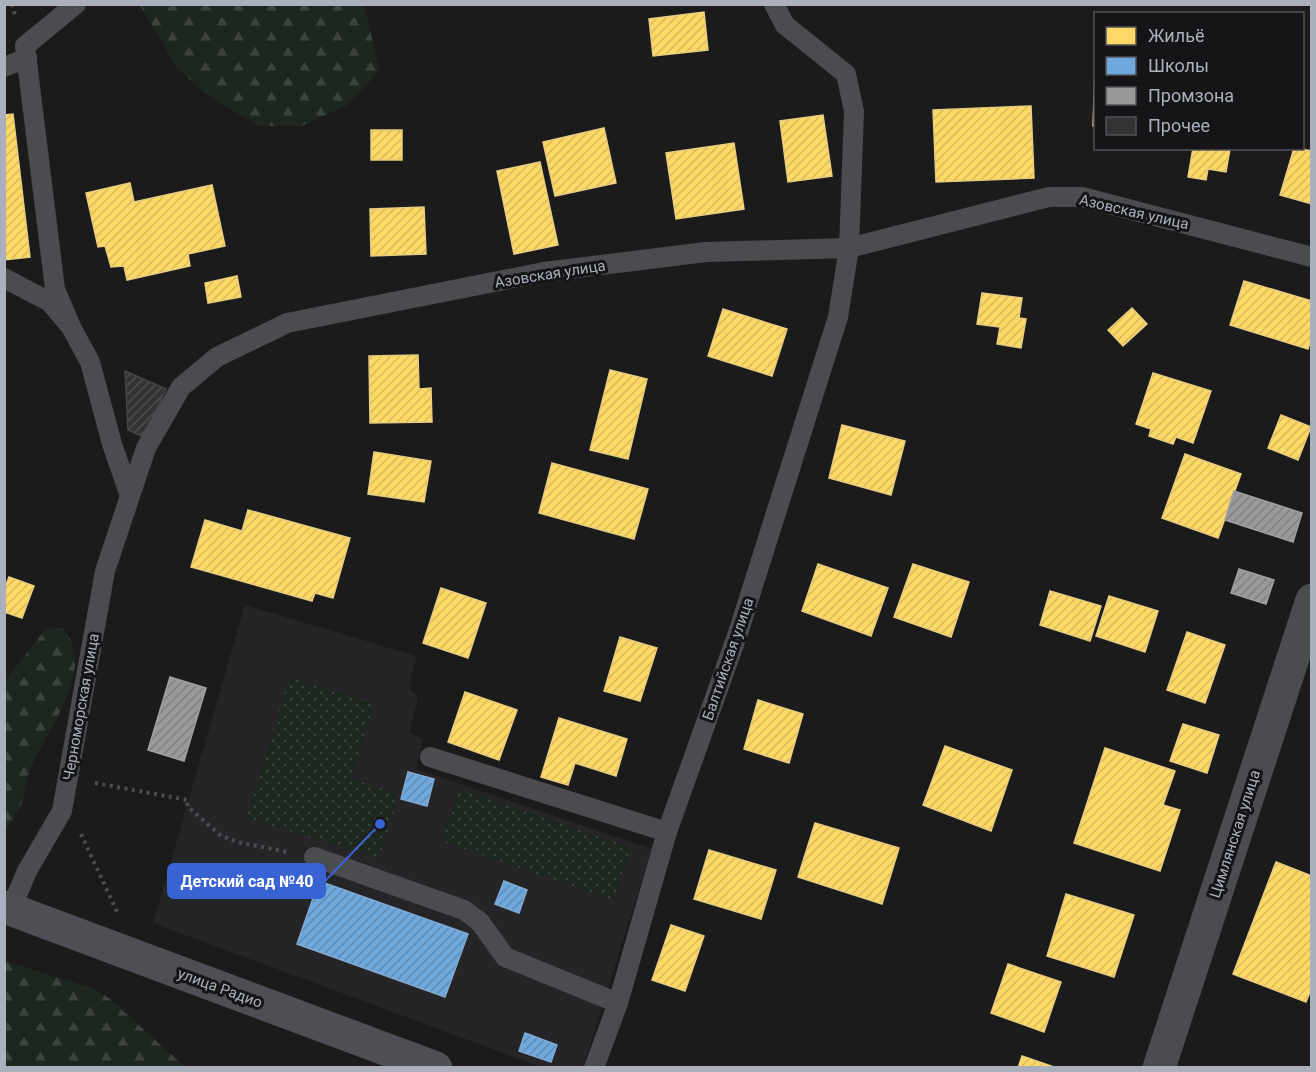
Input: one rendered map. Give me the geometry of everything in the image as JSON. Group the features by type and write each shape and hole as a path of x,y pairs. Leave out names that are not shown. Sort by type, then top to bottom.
{"main road":[{"name":"улица Радио","path":"8,908 436,1068"}],"street":[{"name":"Цимлянская улица","path":"1159,1068 1311,600"}],"lane":[{"path":"75,4 25,46 55,289 70,327 90,362 112,444 130,496"},
{"name":"Балтийская улица","path":"594,1068 618,1004 667,832 738,633 838,317 849,248 854,111 846,74 785,25 774,4"},
{"path":"4,67 27,58"},
{"name":"Азовская улица","path":"130,496 146,448 181,387 217,357 287,323 544,272 706,252 849,248 1049,197 1082,197 1311,257"},
{"path":"4,278 50,302 70,327"},
{"name":"Черноморская улица","path":"8,908 62,811 105,571 130,496"},
{"path":"430,757 667,832"},
{"path":"314,857 464,910 480,922 505,957 618,1004"}],"path":[{"path":"68,776 133,792 188,800 187,806 220,835 237,842 314,857"},
{"path":"64,797 117,910 126,953"}],"shaded area":[{"path":"245,605 416,656 409,688 418,697 409,732 423,740 416,769 652,849 583,1067 541,1067 153,923"}],"green space":[{"path":"140,5 364,5 379,69 347,105 302,126 258,126 202,91 176,66"},
{"path":"63,628 72,644 75,662 72,680 66,699 31,768 17,814 5,830 5,681 45,630"},
{"path":"290,677 375,703 351,779 399,794 379,858 246,818"},
{"path":"459,788 632,848 613,900 441,841"},
{"path":"5,961 95,989 110,999 185,1067 5,1067"}],"building: Жильё":[{"path":"704,12 708,50 653,56 649,19"},
{"path":"1031,106 1034,178 936,182 933,110"},
{"path":"13,114 30,257 4,260 4,115"},
{"path":"823,115 832,176 788,182 780,121"},
{"path":"604,128 616,183 555,196 543,142"},
{"path":"371,130 402,130 402,160 371,160"},
{"path":"734,143 744,209 676,219 666,153"},
{"path":"1193,150 1230,150 1226,172 1208,169 1206,180 1188,177"},
{"path":"1293,150 1312,151 1312,204 1280,195"},
{"path":"540,162 558,245 514,254 497,171"},
{"path":"130,183 134,202 212,185 225,246 188,254 190,266 127,280 124,266 111,267 105,246 98,247 86,193"},
{"path":"424,207 426,254 371,256 370,209"},
{"path":"237,276 241,297 208,303 205,283"},
{"path":"1244,281 1312,301 1312,337 1308,349 1230,325"},
{"path":"982,293 1022,298 1019,318 1026,319 1021,348 997,344 1000,327 977,324"},
{"path":"1132,308 1147,324 1123,346 1108,330"},
{"path":"723,309 787,329 772,376 708,356"},
{"path":"418,355 419,389 431,388 432,422 370,423 369,356"},
{"path":"610,370 647,379 628,459 590,450"},
{"path":"1153,373 1211,391 1193,443 1176,437 1173,444 1149,436 1151,429 1136,424"},
{"path":"1281,415 1311,427 1298,460 1268,448"},
{"path":"842,425 905,441 891,495 829,478"},
{"path":"374,452 431,461 424,502 368,494"},
{"path":"1185,454 1241,474 1218,538 1162,518"},
{"path":"552,463 648,489 634,539 539,513"},
{"path":"248,510 350,538 333,598 315,593 312,601 191,567 205,520 242,531"},
{"path":"818,564 888,588 871,636 802,611"},
{"path":"913,564 969,582 951,637 894,617"},
{"path":"9,577 34,586 22,618 4,612 4,590"},
{"path":"441,588 486,603 468,658 423,643"},
{"path":"1050,591 1101,606 1090,641 1040,625"},
{"path":"1109,596 1158,611 1145,652 1096,636"},
{"path":"1187,632 1225,645 1205,703 1167,690"},
{"path":"620,637 657,648 640,701 604,691"},
{"path":"465,692 517,710 499,760 448,742"},
{"path":"758,700 803,714 789,763 744,749"},
{"path":"559,718 627,739 616,776 575,763 568,785 541,777"},
{"path":"1183,724 1219,735 1207,773 1170,761"},
{"path":"945,746 1012,770 991,831 923,805"},
{"path":"1105,748 1175,771 1163,805 1180,810 1160,871 1074,843"},
{"path":"815,823 899,848 882,904 798,877"},
{"path":"709,850 776,870 761,919 694,899"},
{"path":"1276,862 1312,876 1312,987 1306,1002 1233,974"},
{"path":"1066,894 1134,915 1114,977 1047,956"},
{"path":"671,925 704,936 685,991 652,980"},
{"path":"1008,964 1061,982 1044,1032 991,1013"},
{"path":"1022,1056 1057,1068 1018,1068"}],"building: Школы":[{"path":"408,772 434,779 427,806 401,799"},
{"path":"319,881 468,934 445,997 297,944"},
{"path":"504,881 527,890 519,913 495,904"},
{"path":"525,1033 557,1045 551,1062 519,1051"}],"building: Промзона":[{"path":"1234,491 1302,513 1293,542 1225,520"},
{"path":"1239,569 1274,580 1266,604 1231,593"},
{"path":"170,677 206,688 184,761 148,750"}],"building: Прочее":[{"path":"125,371 166,389 144,437 128,430"}],"place":[{"name":"Детский сад №40","path":"380,824"}]}
